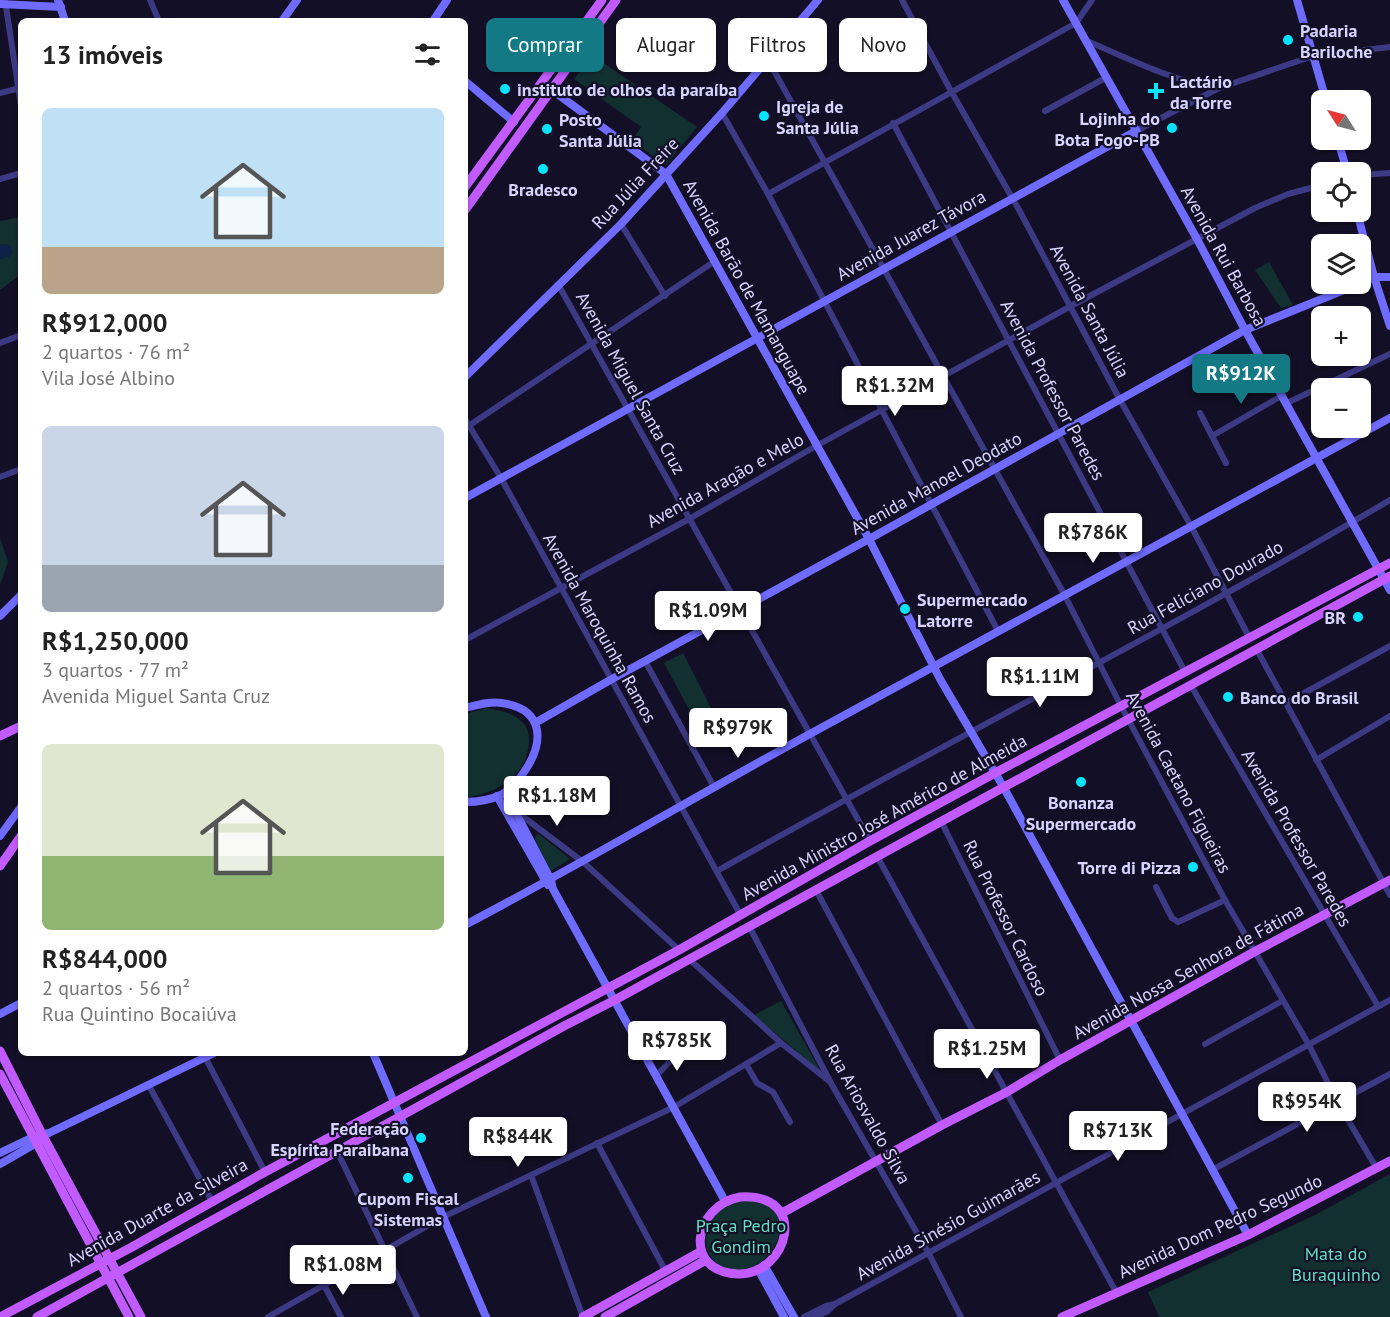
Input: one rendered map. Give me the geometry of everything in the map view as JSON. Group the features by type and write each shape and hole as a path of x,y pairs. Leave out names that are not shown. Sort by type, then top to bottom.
{"main road":[{"path":"468,182 602,0"},
{"path":"468,206 616,0"},
{"name":"Avenida Ministro José Américo de Almeida","path":"395,1104 741,916 870,841 995,773 1390,563"},
{"name":"Avenida Ministro José Américo de Almeida","path":"401,1116 1387,578"},
{"path":"0,736 18,727"},
{"path":"0,866 18,840"},
{"name":"Avenida Nossa Senhora de Fátima","path":"782,1213 1007,1092 1254,952 1387,882"},
{"path":"0,1051 105,1261 141,1317"},
{"path":"0,1074 41,1137"},
{"name":"Avenida Duarte da Silveira","path":"0,1317 265,1172 395,1104"},
{"name":"Avenida Duarte da Silveira","path":"37,1317 401,1116"},
{"name":"Avenida Dom Pedro Segundo","path":"1062,1317 1248,1235 1390,1161"},
{"path":"740,1197 757,1197 770,1203 782,1213 785,1228 782,1244 774,1256 761,1267 748,1273 732,1273 718,1268 703,1256 700,1235 705,1222 713,1210 725,1202 740,1197"},
{"path":"583,1317 666,1272 703,1256"},
{"path":"605,1317 703,1256"},
{"path":"113,1276 129,1317"}],"street":[{"path":"150,0 158,18"},
{"path":"284,18 297,0"},
{"path":"435,18 447,0"},
{"name":"Rua Júlia Freire","path":"803,18 818,0"},
{"name":"Avenida Santa Júlia","path":"902,0 1191,526 1249,637"},
{"name":"Avenida Rui Barbosa","path":"1063,0 1197,238 1245,330 1379,569 1387,578 1390,590"},
{"path":"768,194 892,123 1076,23 1092,0"},
{"path":"1297,0 1323,90"},
{"path":"18,78 3,3 59,3 64,18"},
{"path":"1087,41 1160,73 1219,88"},
{"name":"Avenida Juarez Távora","path":"468,496 757,337 1219,88 1313,56 1390,47"},
{"name":"Rua Júlia Freire","path":"468,374 621,224 758,72"},
{"name":"Avenida Caetano Figueiras","path":"775,72 1064,594 1127,719 1225,900 1377,1169"},
{"path":"1045,111 1107,77"},
{"path":"468,84 514,122"},
{"path":"0,93 18,88"},
{"name":"Avenida Barão de Mamanguape","path":"552,90 666,174 869,539 934,666 1004,788 1248,1235"},
{"path":"722,113 768,194 998,630"},
{"name":"Avenida Professor Paredes","path":"892,123 1185,672"},
{"path":"1371,175 1390,173"},
{"path":"0,179 18,174"},
{"path":"468,186 479,189"},
{"name":"Avenida Aragão e Melo","path":"468,638 1197,238 1273,199 1311,188"},
{"path":"1360,222 1374,277 1390,326"},
{"path":"621,224 665,296"},
{"path":"468,421 592,345 715,261"},
{"path":"1374,277 1390,277"},
{"name":"Avenida Miguel Santa Cruz","path":"559,286 870,841"},
{"name":"Avenida Manoel Deodato","path":"535,723 1245,330 1333,294"},
{"path":"0,343 18,336"},
{"path":"1287,403 1390,354"},
{"path":"1212,436 1283,395"},
{"path":"1200,413 1226,463"},
{"path":"468,924 998,630 1390,418"},
{"name":"Avenida Maroquinha Ramos","path":"468,424 501,478 741,916"},
{"path":"0,477 18,470"},
{"name":"Rua Feliciano Dourado","path":"717,871 845,799 1226,594 1390,500"},
{"path":"0,616 18,599"},
{"path":"1286,703 1390,646"},
{"path":"1256,648 1387,882 1390,895"},
{"path":"645,661 714,787"},
{"name":"Avenida Professor Paredes","path":"1191,684 1378,1006"},
{"path":"468,707 500,702 523,710 535,723 538,744 536,753 506,792 478,802 468,802"},
{"path":"1317,760 1390,716"},
{"path":"506,792 548,881"},
{"path":"497,796 548,881 725,1202"},
{"path":"0,836 18,811"},
{"path":"517,812 582,862 679,950"},
{"name":"Rua Professor Cardoso","path":"941,821 1060,1060"},
{"path":"877,856 1116,1292"},
{"path":"1156,888 1172,918 1178,922 1225,900"},
{"path":"816,890 942,1125"},
{"name":"Rua Ariosvaldo Silva","path":"749,926 832,1084 929,1254 961,1317"},
{"path":"689,959 781,1043 832,1084"},
{"path":"1205,1044 1282,1000"},
{"name":"Avenida Sinésio Guimarães","path":"804,1317 835,1304 929,1254 1181,1113 1390,1000"},
{"path":"0,1014 18,1005"},
{"path":"268,1317 443,1217 674,1107 781,1043"},
{"path":"656,1076 680,1051"},
{"path":"0,1153 41,1137 209,1056"},
{"path":"374,1056 486,1317"},
{"path":"205,1058 265,1172"},
{"path":"746,1064 757,1083 773,1092 790,1122"},
{"path":"1212,1170 1390,1074"},
{"path":"148,1084 212,1202"},
{"path":"0,1164 41,1137"},
{"path":"597,1143 666,1272"},
{"path":"337,1151 417,1317"},
{"path":"531,1175 583,1317"},
{"path":"761,1267 784,1317"},
{"path":"761,1267 794,1317"},
{"path":"324,1285 341,1317"},
{"name":"Avenida Sinésio Guimarães","path":"815,1317 828,1311 835,1304"}],"green space":[{"path":"604,63 697,127 666,165 632,141 641,127 574,79 579,72 604,72"},
{"path":"18,218 18,276 0,290 0,221"},
{"path":"1269,262 1293,305 1281,308 1255,270"},
{"path":"0,538 8,562 0,585"},
{"path":"683,653 711,708 693,717 664,663"},
{"path":"487,708 509,713 527,728 529,742 523,765 516,774 499,787 468,798 468,713"},
{"path":"537,834 570,859 551,871 536,842"},
{"path":"781,1001 821,1072 754,1015"},
{"name":"Mata do Buraquinho","path":"1390,1174 1390,1317 1159,1317 1148,1292 1315,1215"},
{"name":"Praça Pedro Gondim","path":"752,1199 767,1205 778,1217 780,1230 776,1243 769,1254 758,1264 745,1269 732,1270 719,1265 709,1253 707,1245 706,1237 711,1222 721,1209 732,1203"}],"waterway":[{"path":"0,252 5,251"}],"place":[{"name":"Padaria Bariloche","path":"1288,40"},
{"name":"instituto de olhos da paraíba","path":"505,89"},
{"name":"Lactário da Torre","path":"1156,91"},
{"name":"Igreja de Santa Júlia","path":"764,116"},
{"name":"Lojinha do Bota Fogo-PB","path":"1172,128"},
{"name":"Posto Santa Júlia","path":"547,129"},
{"name":"Bradesco","path":"543,169"},
{"name":"Supermercado Latorre","path":"905,609"},
{"name":"BR","path":"1358,617"},
{"name":"Banco do Brasil","path":"1228,697"},
{"name":"Bonanza Supermercado","path":"1081,782"},
{"name":"Torre di Pizza","path":"1193,867"},
{"name":"Federação Espírita Paraibana","path":"421,1138"},
{"name":"Cupom Fiscal Sistemas","path":"408,1178"}]}
